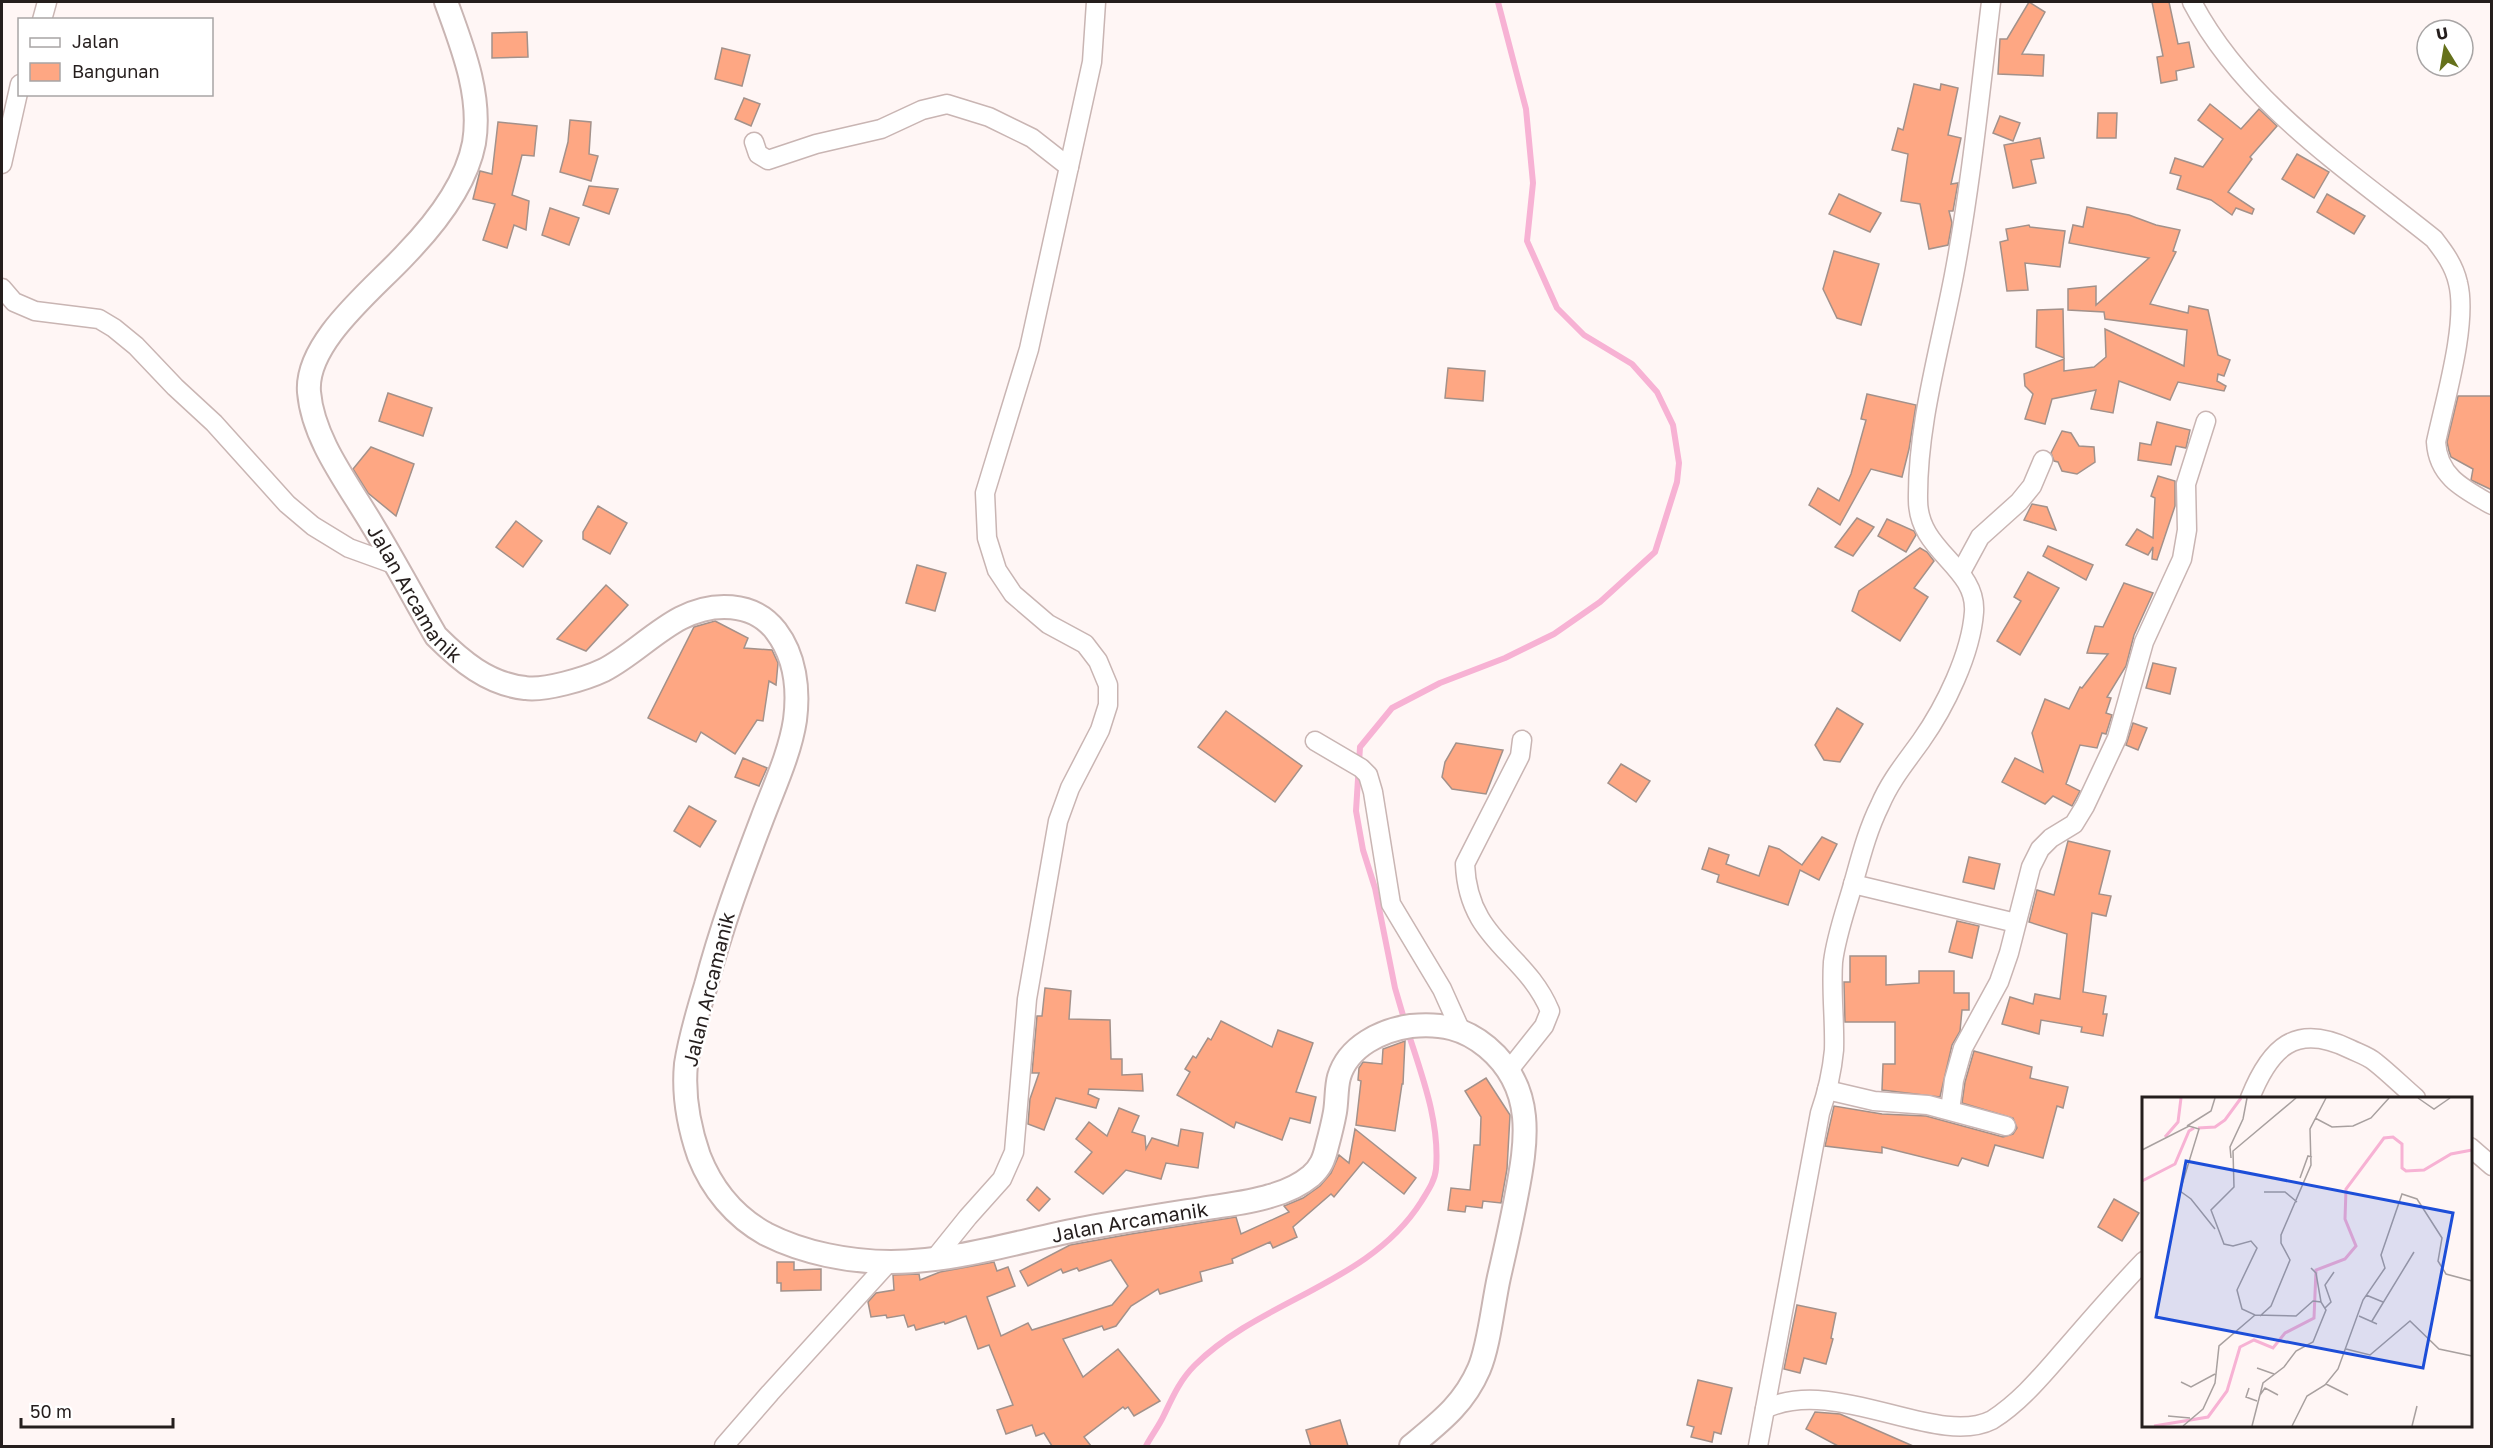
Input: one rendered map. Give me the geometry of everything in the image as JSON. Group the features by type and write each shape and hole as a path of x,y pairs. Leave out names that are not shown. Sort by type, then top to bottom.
{"street":[{"path":"43,18 47,2"},
{"name":"Jalan Arcamanik","path":"446,2 469,70 475,107 474,143 460,180 436,219 406,254 339,322 320,350 310,379 309,392 314,418 330,455 436,636 456,656 483,676 527,689 570,682 604,670 686,615 720,606 743,608 760,615 773,626 791,654 796,689 795,722 779,773 725,915 697,1015 686,1066 686,1106 690,1129 703,1165 723,1198 764,1233 791,1244 834,1256 889,1262 935,1258 1087,1228 1264,1198 1296,1187 1319,1170 1335,1111 1339,1077 1347,1060 1363,1044 1390,1029 1418,1025 1444,1025 1460,1029 1488,1048 1509,1070 1525,1110 1526,1137 1521,1172 1481,1365 1459,1405 1411,1446"},
{"path":"935,1258 1002,1179 1014,1152 1027,999 1058,822 1070,789 1100,729 1108,705 1108,685 1098,661 1085,644 1048,624 1013,594 997,570 987,538 985,492 1029,349 1092,62 1096,2"},
{"path":"1758,1446 1820,1113 1827,1090 1834,1050 1831,1002 1833,962 1837,940 1864,847 1879,806 1896,774 1937,717 1951,688 1964,652 1974,609 1971,591 1961,572 1944,557 1925,533 1919,515 1918,500 1922,436 1955,271 1991,2"},
{"path":"2192,2 2202,21 2238,69 2290,124 2434,239 2449,258 2458,283 2462,313 2436,442 2437,456 2444,470 2457,483 2492,505"},
{"path":"2,164 18,93"},
{"path":"754,142 759,154 768,160 816,144 881,129 922,110 947,104 989,117 1032,138 1070,167"},
{"path":"2,288 14,302 35,311 99,319 114,328 136,346 214,423 287,504 313,526 349,548 396,565"},
{"path":"1950,1110 1954,1080 1964,1048 1999,982 2009,953 2031,867 2040,849 2051,838 2074,824 2117,738 2144,642 2182,559 2187,530 2186,484 2206,421"},
{"path":"1961,572 1980,537 2019,502 2032,486 2043,460"},
{"path":"1509,1070 1544,1026 1550,1011 1544,996 1482,924 1472,904 1466,881 1465,864 1518,762 1522,740"},
{"path":"1315,741 1361,768 1368,775 1373,792 1391,904 1442,989 1460,1029"},
{"path":"1853,884 2016,923"},
{"path":"2250,1097 2260,1072 2275,1053 2294,1040 2318,1038 2340,1044 2373,1060 2415,1097"},
{"path":"1827,1090 1874,1101 1906,1102 1950,1110 2006,1126"},
{"path":"2472,1149 2492,1166"},
{"path":"724,1446 889,1262"},
{"path":"1765,1409 1780,1401 1794,1399 1861,1406 1935,1427 1963,1429 1990,1421 2027,1394 2142,1263"}],"building":[{"path":"2029,2 2045,12 2022,54 2044,55 2043,76 1998,74 2000,39 2007,39"},
{"path":"2152,2 2169,2 2178,44 2189,42 2194,67 2176,71 2177,80 2161,83 2157,57 2163,56"},
{"path":"527,32 528,57 492,58 492,33"},
{"path":"722,48 750,55 742,86 715,79"},
{"path":"1914,84 1940,90 1941,84 1958,88 1948,135 1961,138 1951,184 1958,183 1953,211 1949,211 1952,223 1948,245 1929,249 1920,204 1901,201 1908,154 1892,150 1898,128 1903,130"},
{"path":"744,98 760,104 751,126 735,119"},
{"path":"2210,104 2241,129 2259,109 2277,126 2250,157 2252,159 2228,192 2254,209 2252,214 2236,208 2232,215 2211,200 2177,189 2181,176 2170,173 2175,158 2203,167 2223,139 2198,120"},
{"path":"2098,113 2117,113 2116,138 2097,138"},
{"path":"2000,116 2020,123 2013,141 1993,133"},
{"path":"570,120 591,122 589,154 598,156 591,181 560,172 568,142"},
{"path":"498,122 537,126 534,156 522,155 512,195 529,201 526,230 514,225 507,248 483,240 495,204 473,199 480,171 492,174"},
{"path":"2040,138 2044,158 2031,160 2036,183 2013,188 2004,145"},
{"path":"2297,154 2329,172 2314,198 2282,179"},
{"path":"589,186 618,189 609,214 583,205"},
{"path":"1839,194 1881,213 1870,232 1829,214"},
{"path":"2327,194 2365,216 2354,234 2317,212"},
{"path":"2087,207 2129,215 2156,225 2180,230 2173,251 2176,252 2150,304 2188,313 2189,306 2208,310 2218,355 2230,360 2224,376 2218,374 2217,381 2226,386 2224,391 2178,382 2170,400 2119,381 2113,413 2091,409 2096,390 2052,399 2045,424 2025,419 2033,394 2025,386 2024,374 2064,359 2064,371 2094,367 2106,357 2105,329 2184,366 2187,330 2105,319 2104,312 2068,310 2068,289 2096,286 2096,305 2149,258 2069,243 2073,225 2083,227"},
{"path":"550,208 579,218 569,245 542,235"},
{"path":"2029,225 2030,227 2065,231 2060,267 2025,263 2028,290 2007,291 2000,242 2008,240 2006,229"},
{"path":"1834,251 1879,264 1861,325 1837,318 1823,289"},
{"path":"2063,309 2064,358 2036,347 2037,310"},
{"path":"1448,368 1485,371 1483,401 1445,398"},
{"path":"388,393 432,408 423,436 379,421"},
{"path":"1867,394 1916,405 1909,449 1902,477 1871,469 1840,525 1809,505 1818,488 1839,501 1851,474 1866,420 1861,419"},
{"path":"2458,396 2492,396 2492,490 2471,480 2473,469 2451,457 2447,442"},
{"path":"2157,422 2190,430 2186,448 2176,446 2171,465 2138,460 2140,443 2151,445"},
{"path":"2062,431 2071,433 2079,446 2094,447 2095,462 2077,474 2062,471 2051,453"},
{"path":"371,447 414,464 396,516 368,493 353,469"},
{"path":"2158,476 2175,481 2175,506 2157,560 2152,559 2153,547 2148,555 2126,545 2137,529 2153,538 2155,498 2151,496"},
{"path":"2032,504 2047,507 2056,530 2024,520"},
{"path":"598,506 627,523 610,554 583,539 583,532"},
{"path":"1857,518 1874,527 1853,556 1835,547"},
{"path":"1887,519 1914,531 1916,535 1906,552 1878,536"},
{"path":"516,521 542,541 523,567 496,547"},
{"path":"2048,546 2093,565 2086,580 2043,556"},
{"path":"1920,548 1927,552 1934,561 1914,588 1928,597 1900,641 1852,611 1859,591"},
{"path":"917,565 946,573 935,611 906,603"},
{"path":"2028,572 2059,588 2020,655 1997,641 2021,601 2014,597"},
{"path":"2124,583 2153,593 2134,635 2126,666 2107,697 2111,698 2106,713 2112,715 2106,734 2102,733 2097,748 2080,745 2066,784 2080,791 2072,806 2053,796 2045,804 2002,782 2015,758 2043,772 2032,733 2045,699 2069,709 2080,687 2082,688 2108,654 2087,653 2095,626 2103,627"},
{"path":"606,585 628,605 586,651 557,639"},
{"path":"715,621 748,638 744,648 772,650 778,663 776,685 769,681 763,721 757,720 735,754 701,732 696,742 648,718 694,627"},
{"path":"2153,663 2176,668 2170,694 2146,688"},
{"path":"1837,708 1863,724 1840,762 1824,760 1815,745"},
{"path":"1226,711 1302,766 1275,802 1198,747"},
{"path":"2133,723 2147,728 2138,750 2126,745"},
{"path":"1456,743 1503,750 1486,794 1452,789 1442,777 1445,762"},
{"path":"743,758 767,768 759,786 735,777"},
{"path":"1621,764 1650,781 1636,802 1608,783"},
{"path":"689,806 716,821 700,847 674,831"},
{"path":"1822,837 1837,844 1819,880 1800,870 1788,905 1717,882 1719,875 1702,869 1709,848 1729,855 1726,864 1759,876 1769,846 1779,849 1802,865"},
{"path":"2068,841 2110,851 2099,894 2111,896 2106,916 2092,913 2083,992 2106,996 2103,1014 2107,1014 2103,1036 2081,1032 2082,1027 2041,1020 2039,1034 2002,1024 2010,997 2033,1004 2035,994 2060,999 2067,934 2029,922 2037,890 2054,895"},
{"path":"1969,857 2000,864 1994,889 1963,882"},
{"path":"1957,921 1979,926 1972,958 1949,952"},
{"path":"1850,956 1886,956 1886,985 1919,983 1919,971 1954,971 1954,993 1969,993 1969,1010 1962,1010 1960,1031 1952,1045 1940,1097 1882,1090 1883,1064 1895,1064 1895,1022 1845,1022 1844,982 1850,982"},
{"path":"1045,988 1071,991 1069,1019 1110,1020 1111,1059 1122,1059 1122,1075 1142,1074 1143,1091 1089,1089 1088,1094 1099,1099 1096,1108 1056,1098 1044,1130 1028,1124 1030,1099 1039,1073 1032,1073 1037,1016 1042,1016"},
{"path":"1221,1021 1272,1047 1278,1030 1313,1043 1296,1092 1316,1097 1310,1123 1290,1118 1282,1140 1236,1122 1234,1128 1177,1095 1190,1072 1185,1069 1193,1056 1196,1058 1208,1038 1211,1040"},
{"path":"1405,1041 1403,1084 1395,1131 1356,1125 1361,1081 1358,1080 1359,1068 1363,1062 1382,1064 1383,1049"},
{"path":"1974,1051 2032,1067 2030,1078 2068,1087 2063,1108 2057,1106 2043,1158 1995,1145 1988,1166 1962,1158 1958,1166 1882,1147 1882,1153 1825,1146 1834,1106 1882,1114 1926,1116 2003,1137 2013,1134 2017,1128 2013,1118 1962,1103"},
{"path":"1486,1078 1510,1115 1507,1169 1501,1203 1483,1201 1482,1208 1466,1206 1465,1212 1448,1210 1451,1188 1470,1190 1474,1145 1480,1145 1481,1117 1465,1091"},
{"path":"1119,1108 1139,1116 1132,1132 1145,1136 1146,1149 1152,1138 1178,1146 1181,1129 1203,1133 1198,1168 1166,1163 1161,1179 1126,1170 1103,1194 1075,1172 1092,1152 1076,1139 1089,1122 1107,1136"},
{"path":"1355,1129 1416,1178 1404,1194 1363,1162 1334,1197 1331,1194 1293,1227 1297,1237 1273,1248 1270,1242 1232,1259 1233,1263 1200,1272 1202,1281 1160,1294 1158,1289 1131,1306 1116,1326 1104,1330 1102,1326 1063,1339 1083,1377 1118,1349 1160,1401 1134,1416 1128,1407 1125,1409 1123,1407 1084,1437 1091,1446 1052,1446 1044,1433 1036,1436 1032,1425 1006,1434 997,1410 1013,1405 989,1345 978,1349 966,1316 945,1324 944,1322 916,1330 914,1325 908,1327 904,1315 887,1318 886,1315 871,1317 868,1302 876,1293 894,1290 893,1275 919,1274 920,1280 940,1272 994,1262 997,1271 1008,1267 1015,1286 987,1297 1001,1336 1028,1323 1032,1330 1112,1305 1128,1286 1111,1260 1079,1271 1077,1268 1063,1273 1061,1269 1028,1286 1020,1271 1070,1245 1131,1234 1236,1217 1241,1234 1289,1212 1284,1206 1303,1198 1320,1186 1331,1173 1339,1155 1349,1163"},
{"path":"1037,1187 1050,1199 1039,1211 1027,1200"},
{"path":"2114,1199 2139,1213 2122,1241 2098,1227"},
{"path":"777,1262 794,1262 794,1270 821,1269 821,1290 781,1291 781,1283 777,1283"},
{"path":"1797,1305 1836,1313 1831,1338 1833,1339 1826,1364 1804,1358 1800,1373 1784,1369"},
{"path":"1698,1380 1732,1388 1721,1434 1714,1432 1712,1442 1691,1437 1694,1427 1687,1425"},
{"path":"1815,1412 1840,1414 1913,1446 1838,1446 1806,1429"},
{"path":"1340,1420 1348,1446 1311,1446 1306,1430"}],"waterway":[{"path":"1405,1022 1395,988 1375,888 1363,850 1356,811 1360,747 1392,708 1440,683 1505,658 1554,634 1600,602 1655,552 1677,482 1679,463 1673,425 1657,392 1632,364 1584,335 1557,308 1527,241 1533,183 1526,109 1498,2"},
{"path":"1146,1446 1177,1388 1195,1365 1222,1342 1251,1323 1344,1272 1373,1253 1399,1230 1421,1202 1435,1173 1437,1151 1429,1099 1408,1032"}]}
